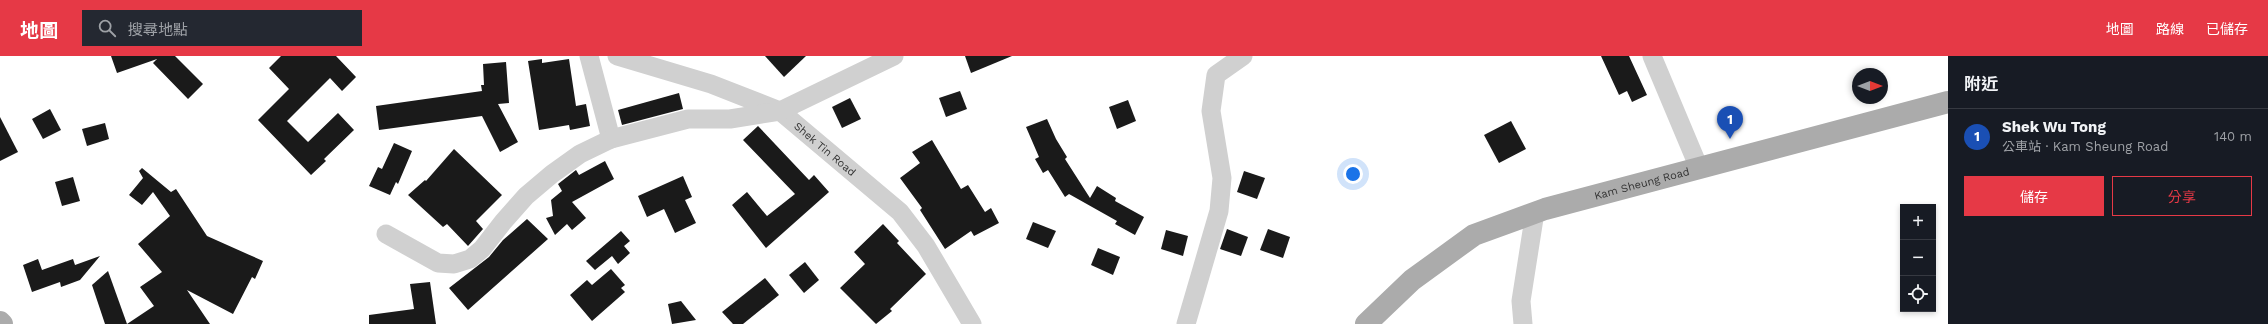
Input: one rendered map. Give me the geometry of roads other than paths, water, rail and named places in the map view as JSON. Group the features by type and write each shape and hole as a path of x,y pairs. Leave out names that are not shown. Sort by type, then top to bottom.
{"main road":[{"name":"Kam Sheung Road","path":"1366,324 1412,280 1474,235 1535,212 1948,102"}],"street":[{"path":"589,56 611,139"},
{"name":"Shek Tin Road","path":"617,56 711,84 780,111 900,212 926,246 972,324"},
{"path":"386,234 438,263 454,264 470,260 482,249 526,196 552,174 580,154 611,139 688,119 730,119 780,111 894,56"},
{"path":"1186,324 1219,211 1222,178 1211,111 1216,75 1243,56"},
{"path":"1652,56 1699,168"},
{"path":"1523,324 1521,301 1535,212"}],"place":[{"name":"Shek Wu Tong","path":"1730,139"}]}
